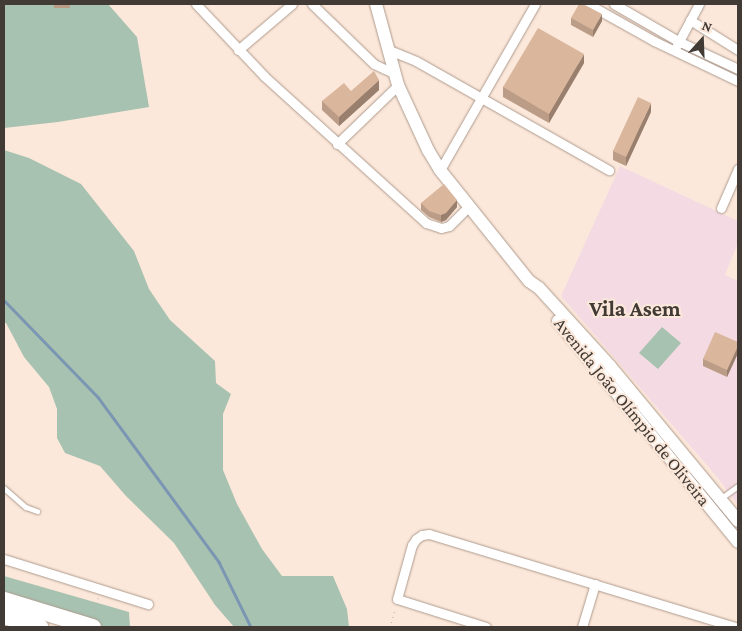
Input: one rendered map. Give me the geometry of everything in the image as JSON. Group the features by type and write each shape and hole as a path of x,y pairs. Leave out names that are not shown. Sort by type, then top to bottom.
{"highway":[{"path":"4,600 96,624"},
{"path":"4,616 40,627"},
{"path":"4,624 20,627"}],"main road":[{"name":"Avenida João Olímpio de Oliveira","path":"376,4 396,80 428,150 440,170 529,281 539,288 610,366 738,520"},
{"name":"Avenida João Olímpio de Oliveira","path":"529,281 533,293 592,360 709,506 736,535"}],"street":[{"path":"196,4 238,50 337,144 426,223 441,228 449,226 469,206"},
{"path":"238,50 292,4"},
{"path":"312,4 374,64 396,80 337,144"},
{"path":"440,170 482,99 534,4"},
{"path":"588,4 675,52 738,81"},
{"path":"614,4 678,41 734,67"},
{"path":"675,52 678,41 699,4"},
{"path":"690,20 738,50"},
{"path":"389,50 416,61 609,170"},
{"path":"722,73 734,67 738,55"},
{"path":"721,208 738,169"},
{"path":"486,627 397,599 412,545 422,535 429,534 736,627"},
{"path":"4,559 148,604"},
{"path":"582,627 595,584"}],"lane":[{"path":"709,506 738,486"},
{"path":"4,488 26,507 37,511"}],"path":[{"path":"96,624 94,604 107,591"},
{"path":"390,627 397,599"}],"shaded area":[{"path":"620,166 738,221 738,243 725,275 738,281 738,505 717,477 561,296"}],"green space":[{"path":"4,4 108,4 137,37 149,107 58,122 4,128"},
{"path":"4,150 29,158 81,184 134,251 149,289 170,320 215,361 216,383 231,394 223,414 223,470 237,504 262,549 282,576 333,576 347,609 349,627 234,627 215,605 174,543 126,496 100,466 65,453 57,438 57,409 49,387 24,357 6,323 4,323"},
{"path":"662,327 681,343 658,369 639,353"},
{"path":"4,576 129,612 130,627 105,627 4,595"}],"building":[{"path":"579,4 583,4 602,14 593,30 571,18"},
{"path":"538,28 584,54 549,114 503,87"},
{"path":"374,71 379,80 339,117 322,101 344,83 351,91"},
{"path":"638,97 651,103 626,157 613,151"},
{"path":"444,184 457,200 446,213 441,215 429,211 421,203"},
{"path":"715,332 738,342 727,370 703,359"}],"waterway":[{"path":"4,300 98,397 219,562 251,627"}],"district":[{"name":"Vila Asem","path":"635,309"}]}
